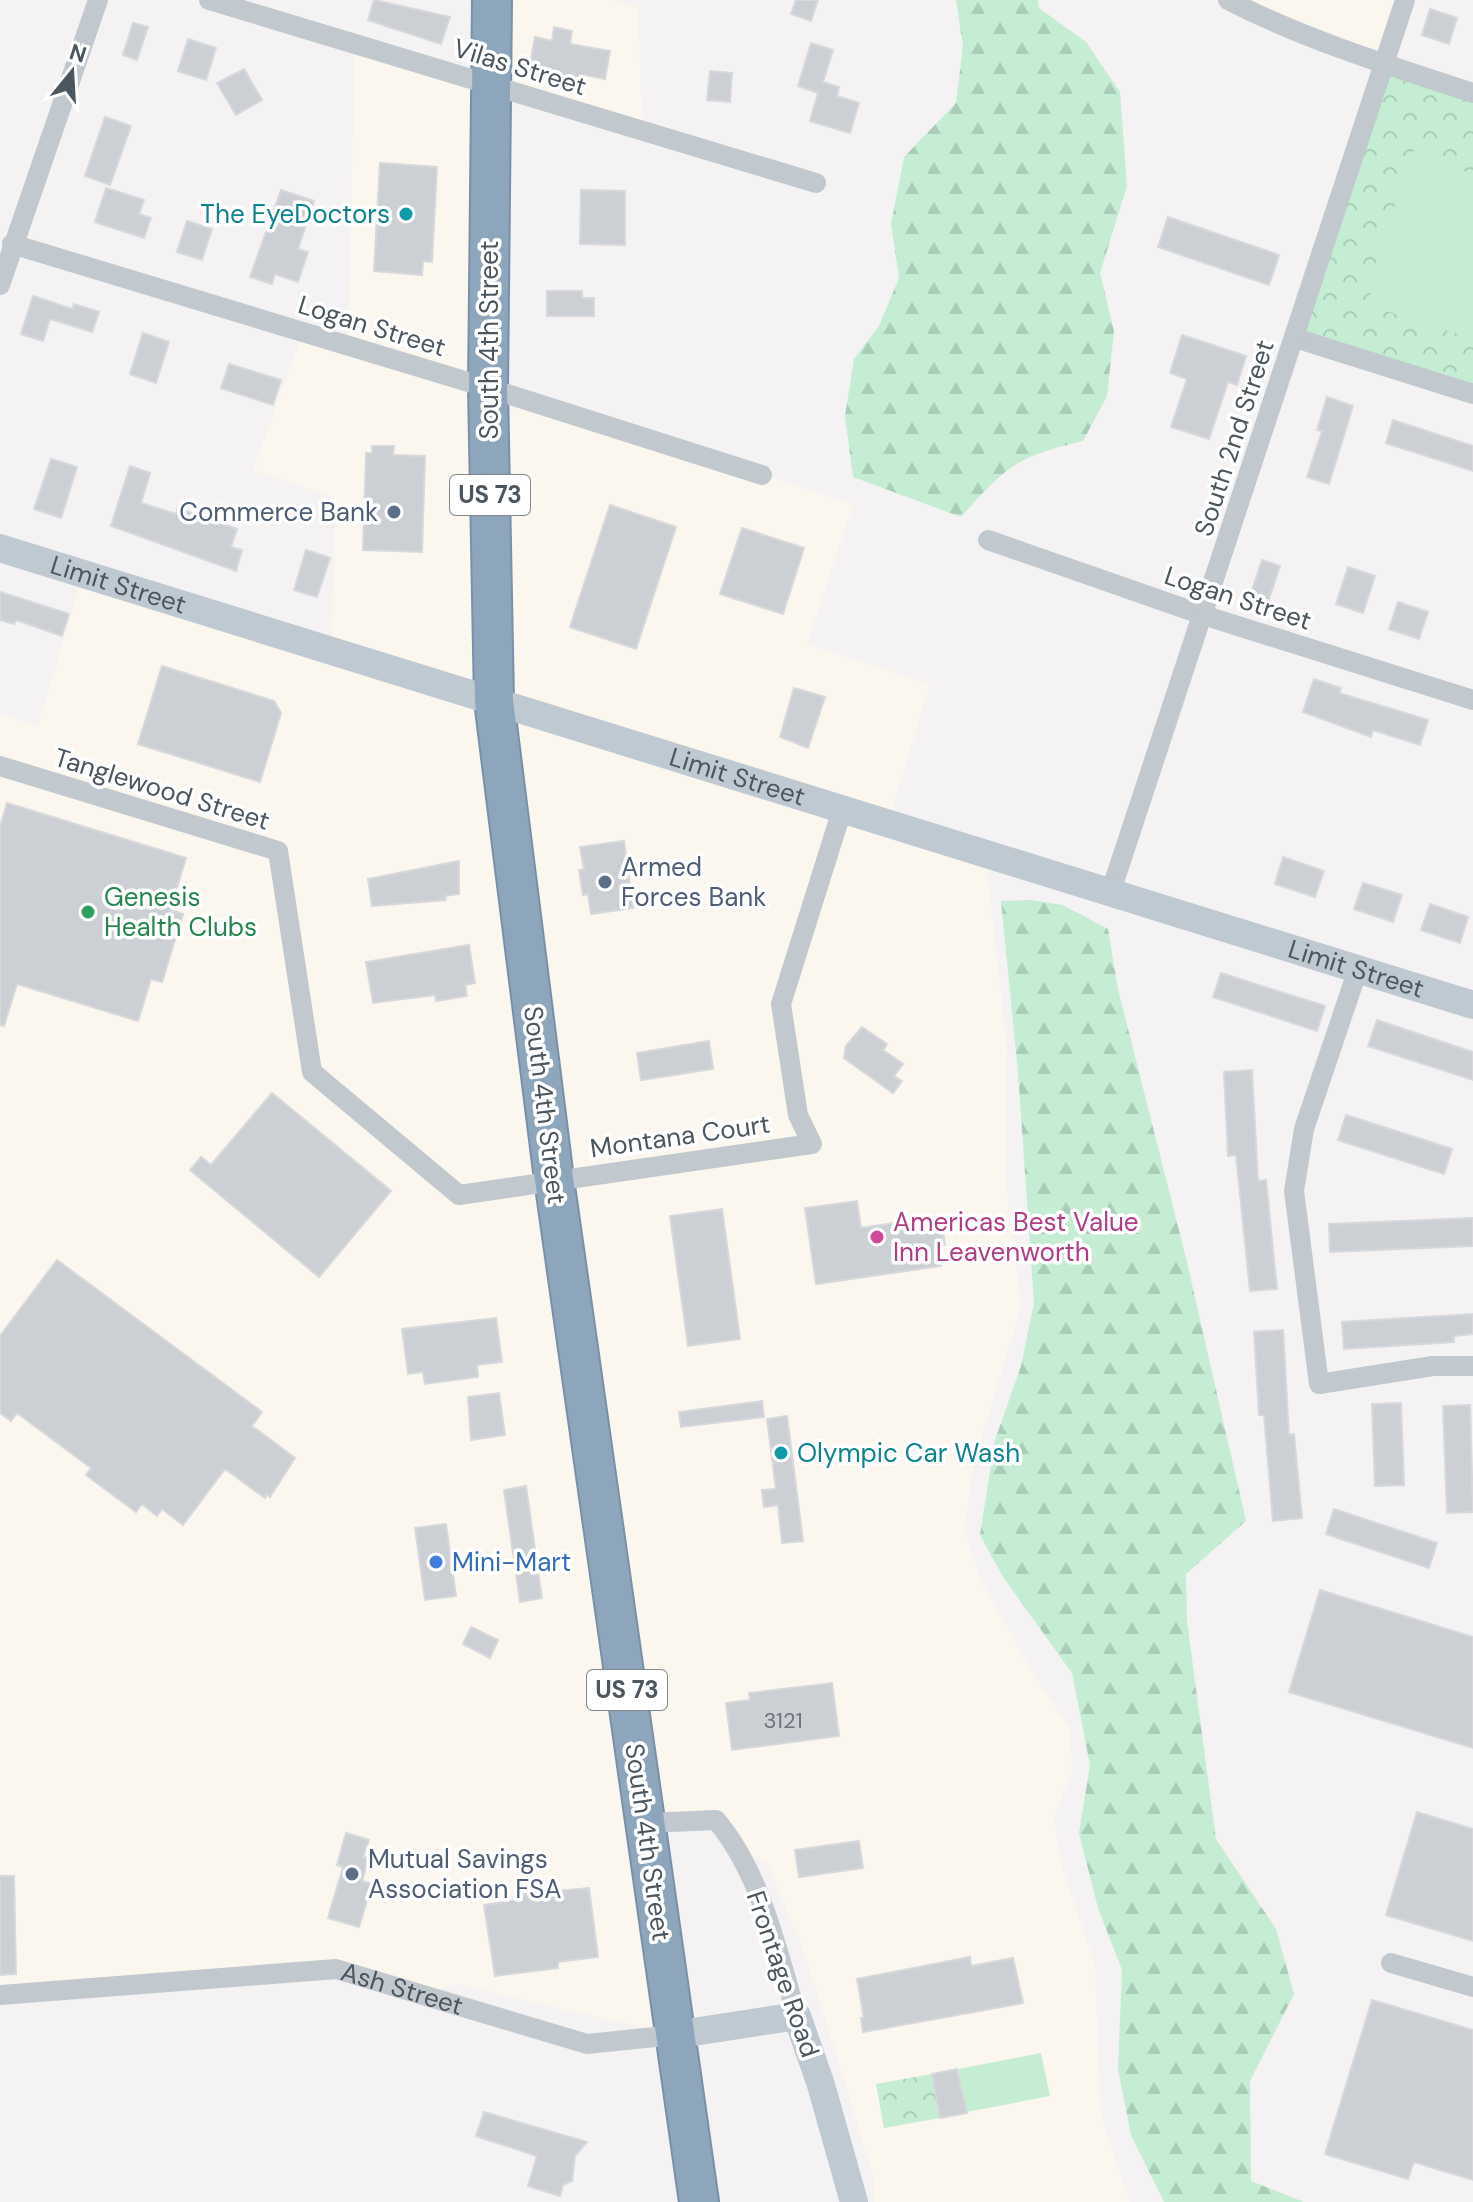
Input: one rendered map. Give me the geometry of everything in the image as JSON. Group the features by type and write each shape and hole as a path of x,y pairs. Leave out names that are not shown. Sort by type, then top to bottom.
{"highway":[{"name":"South 4th Street","path":"492,0 488,388 494,701 554,1179 699,2202"}],"street":[{"path":"0,285 98,0"},
{"name":"Vilas Street","path":"209,0 816,183"},
{"path":"1228,0 1267,20 1473,93"},
{"name":"South 2nd Street","path":"1111,891 1405,0"},
{"name":"Logan Street","path":"12,244 488,388 762,475"},
{"path":"1295,338 1473,394"},
{"name":"Logan Street","path":"988,540 1203,615 1473,700"},
{"name":"Limit Street","path":"0,548 1473,1005"},
{"name":"Tanglewood Street","path":"0,766 278,851 312,1072 459,1195 554,1179"},
{"name":"Montana Court","path":"554,1179 812,1144 798,1115 781,1004 842,810"},
{"path":"1358,969 1304,1129 1294,1191 1319,1384 1433,1366 1473,1366"},
{"name":"Frontage Road","path":"646,1823 716,1820 735,1842 769,1923 821,2085 854,2202"},
{"path":"1391,1963 1473,1987"},
{"name":"Ash Street","path":"0,1995 336,1969 587,2044 674,2035 797,2016"}],"shaded area":[{"path":"492,0 612,0 638,8 642,130 492,86 488,387 853,504 807,644 930,684 888,823 985,852 1007,1049 1005,1177 1021,1306 973,1467 964,1531 981,1581 1038,1682 1070,1729 1072,1771 1054,1816 1061,1864 1095,1965 1101,2117 1130,2202 873,2202 873,2176 802,1946 767,1862 740,1853 716,1820 647,1823 674,2035 457,1984 422,1994 336,1969 0,1995 0,714 38,726 83,574 331,651 336,499 253,470 303,333 348,346 355,44 491,85"},
{"path":"1228,0 1405,0 1384,64"}],"green space":[{"path":"956,0 1038,0 1039,8 1086,42 1120,92 1127,186 1100,273 1114,331 1107,396 1083,441 1042,453 1013,466 989,486 961,517 853,477 845,416 854,359 879,326 899,278 891,224 904,157 956,103 963,46"},
{"path":"1384,64 1473,93 1473,394 1295,338"},
{"path":"1414,149 1473,175 1473,339 1377,308 1367,288"},
{"path":"1030,900 1063,905 1108,929 1118,989 1186,1258 1246,1521 1186,1574 1187,1621 1216,1839 1276,1929 1294,1994 1250,2081 1251,2181 1304,2202 1164,2202 1131,2135 1118,2069 1122,1970 1098,1908 1079,1833 1090,1765 1072,1673 1003,1577 980,1535 995,1440 1021,1366 1034,1303 1018,1072 1001,901"},
{"path":"1041,2053 1050,2096 967,2112 958,2069"},
{"path":"932,2074 940,2118 884,2128 876,2084"}],"building":[{"path":"374,0 450,17 441,44 368,20"},
{"path":"796,0 818,0 811,21 791,14"},
{"path":"1430,9 1457,18 1449,44 1422,35"},
{"path":"133,23 148,27 137,60 123,55"},
{"path":"554,27 572,31 570,44 610,51 605,79 585,75 584,80 529,70 535,37 552,41"},
{"path":"188,39 216,48 206,80 178,71"},
{"path":"811,43 833,50 823,82 839,87 837,96 859,103 850,133 810,121 818,93 798,86"},
{"path":"244,69 262,100 236,115 217,83"},
{"path":"710,71 732,73 730,102 707,100"},
{"path":"105,117 131,126 110,185 85,176"},
{"name":"The EyeDoctors","path":"380,163 437,167 432,262 423,261 422,275 374,271"},
{"path":"106,188 144,200 139,214 151,218 144,238 95,222"},
{"path":"281,190 314,201 298,249 308,252 298,282 275,274 272,284 250,277"},
{"path":"581,190 625,191 625,245 580,244"},
{"path":"1168,217 1279,255 1269,285 1158,247"},
{"path":"187,221 212,229 202,260 177,252"},
{"path":"547,291 582,291 582,298 594,298 594,316 547,316"},
{"path":"33,296 72,309 74,304 99,312 92,332 50,319 43,341 21,334"},
{"path":"143,333 169,342 156,383 130,374"},
{"path":"1182,335 1246,356 1237,385 1228,382 1209,439 1171,427 1187,379 1170,373"},
{"path":"229,364 281,380 273,405 221,388"},
{"path":"1327,397 1353,406 1329,484 1307,477 1322,431 1317,430"},
{"path":"1393,420 1473,446 1473,471 1386,443"},
{"name":"Commerce Bank","path":"372,446 394,446 393,455 425,456 422,552 363,550 366,453 372,453"},
{"path":"51,459 77,467 61,518 34,509"},
{"path":"130,466 150,473 141,503 176,514 178,508 237,529 231,547 242,550 236,571 111,526"},
{"path":"610,505 676,527 636,649 570,627"},
{"path":"742,528 804,548 783,614 720,594"},
{"path":"306,550 330,558 317,597 294,590"},
{"path":"1262,560 1280,566 1267,605 1249,599"},
{"path":"1348,567 1375,576 1363,613 1336,604"},
{"path":"0,592 69,614 62,636 16,620 14,624 0,620"},
{"path":"1398,602 1428,612 1419,639 1389,629"},
{"path":"162,666 274,701 281,713 260,782 138,744"},
{"path":"1314,679 1341,688 1339,693 1428,720 1420,745 1373,730 1371,737 1303,712"},
{"path":"794,688 825,697 808,748 780,737"},
{"name":"Genesis Health Clubs","path":"7,803 186,858 170,910 183,914 162,982 151,979 138,1021 17,984 4,1026 0,1025 0,827"},
{"name":"Armed Forces Bank","path":"624,841 633,908 591,914 588,894 583,895 579,870 584,869 580,847"},
{"path":"1283,857 1324,871 1315,897 1275,884"},
{"path":"459,861 459,894 445,896 446,900 372,906 368,879"},
{"path":"1363,883 1402,895 1393,922 1354,909"},
{"path":"1430,904 1468,917 1460,943 1421,930"},
{"path":"469,945 475,983 465,985 467,996 436,1001 435,995 373,1003 366,962"},
{"path":"1221,973 1325,1006 1317,1031 1213,997"},
{"path":"1377,1020 1473,1052 1473,1080 1368,1046"},
{"path":"862,1027 887,1044 883,1050 903,1064 894,1076 902,1081 893,1093 844,1058 846,1046"},
{"path":"709,1041 713,1069 641,1080 637,1053"},
{"path":"1252,1070 1258,1181 1266,1180 1277,1289 1250,1291 1236,1155 1228,1156 1224,1072"},
{"path":"272,1093 391,1191 319,1277 190,1170 201,1157 211,1165"},
{"path":"1346,1115 1452,1149 1444,1174 1338,1140"},
{"name":"Americas Best Value Inn Leavenworth","path":"857,1201 861,1228 934,1217 935,1227 942,1226 945,1245 939,1246 941,1266 816,1284 805,1208"},
{"path":"722,1209 740,1339 688,1346 670,1216"},
{"path":"1473,1218 1473,1246 1330,1252 1329,1224"},
{"path":"57,1260 262,1412 252,1426 295,1458 270,1497 267,1494 265,1498 225,1469 183,1525 162,1509 157,1516 142,1504 136,1512 86,1475 91,1468 17,1413 11,1421 0,1413 0,1336"},
{"path":"1473,1314 1473,1334 1454,1336 1454,1342 1344,1349 1342,1322"},
{"path":"496,1318 502,1362 477,1365 478,1377 425,1384 423,1372 408,1374 402,1329"},
{"path":"1283,1330 1289,1435 1294,1434 1302,1518 1273,1521 1264,1415 1259,1415 1254,1332"},
{"path":"499,1393 505,1435 471,1440 468,1397"},
{"path":"762,1401 764,1417 681,1427 679,1412"},
{"path":"1401,1403 1404,1485 1375,1486 1372,1404"},
{"path":"1470,1405 1473,1512 1447,1513 1443,1406"},
{"name":"Olympic Car Wash","path":"787,1416 803,1541 782,1543 778,1505 764,1507 762,1490 776,1489 767,1419"},
{"path":"526,1486 542,1598 520,1602 504,1490"},
{"path":"1334,1509 1437,1543 1429,1568 1326,1534"},
{"name":"Mini-Mart","path":"446,1524 456,1596 425,1600 415,1528"},
{"path":"1320,1590 1473,1637 1473,1748 1289,1692"},
{"path":"471,1627 498,1640 490,1658 463,1644"},
{"path":"832,1683 839,1736 732,1750 726,1703 750,1700 749,1693"},
{"path":"1417,1812 1473,1829 1473,1941 1386,1915"},
{"name":"Mutual Savings Association FSA","path":"346,1833 369,1840 363,1857 369,1858 362,1881 372,1884 359,1927 328,1918 343,1867 337,1865"},
{"path":"859,1841 863,1868 799,1877 795,1850"},
{"path":"0,1876 14,1876 16,1974 0,1975"},
{"path":"589,1888 598,1957 558,1962 558,1968 495,1976 484,1905 522,1899 522,1894"},
{"path":"970,1957 971,1966 1013,1958 1023,2003 863,2032 861,2018 864,2018 857,1979"},
{"path":"1372,2000 1473,2030 1473,2180 1414,2162 1408,2179 1325,2154"},
{"path":"957,2069 967,2113 940,2118 932,2074"},
{"path":"484,2112 587,2142 575,2156 572,2181 563,2185 560,2196 528,2186 537,2156 476,2136"}],"place":[{"name":"The EyeDoctors","path":"406,214"},
{"name":"Commerce Bank","path":"394,512"},
{"name":"Armed Forces Bank","path":"605,882"},
{"name":"Genesis Health Clubs","path":"88,912"},
{"name":"Americas Best Value Inn Leavenworth","path":"877,1237"},
{"name":"Olympic Car Wash","path":"781,1453"},
{"name":"Mini-Mart","path":"436,1562"},
{"name":"Mutual Savings Association FSA","path":"352,1874"}]}
